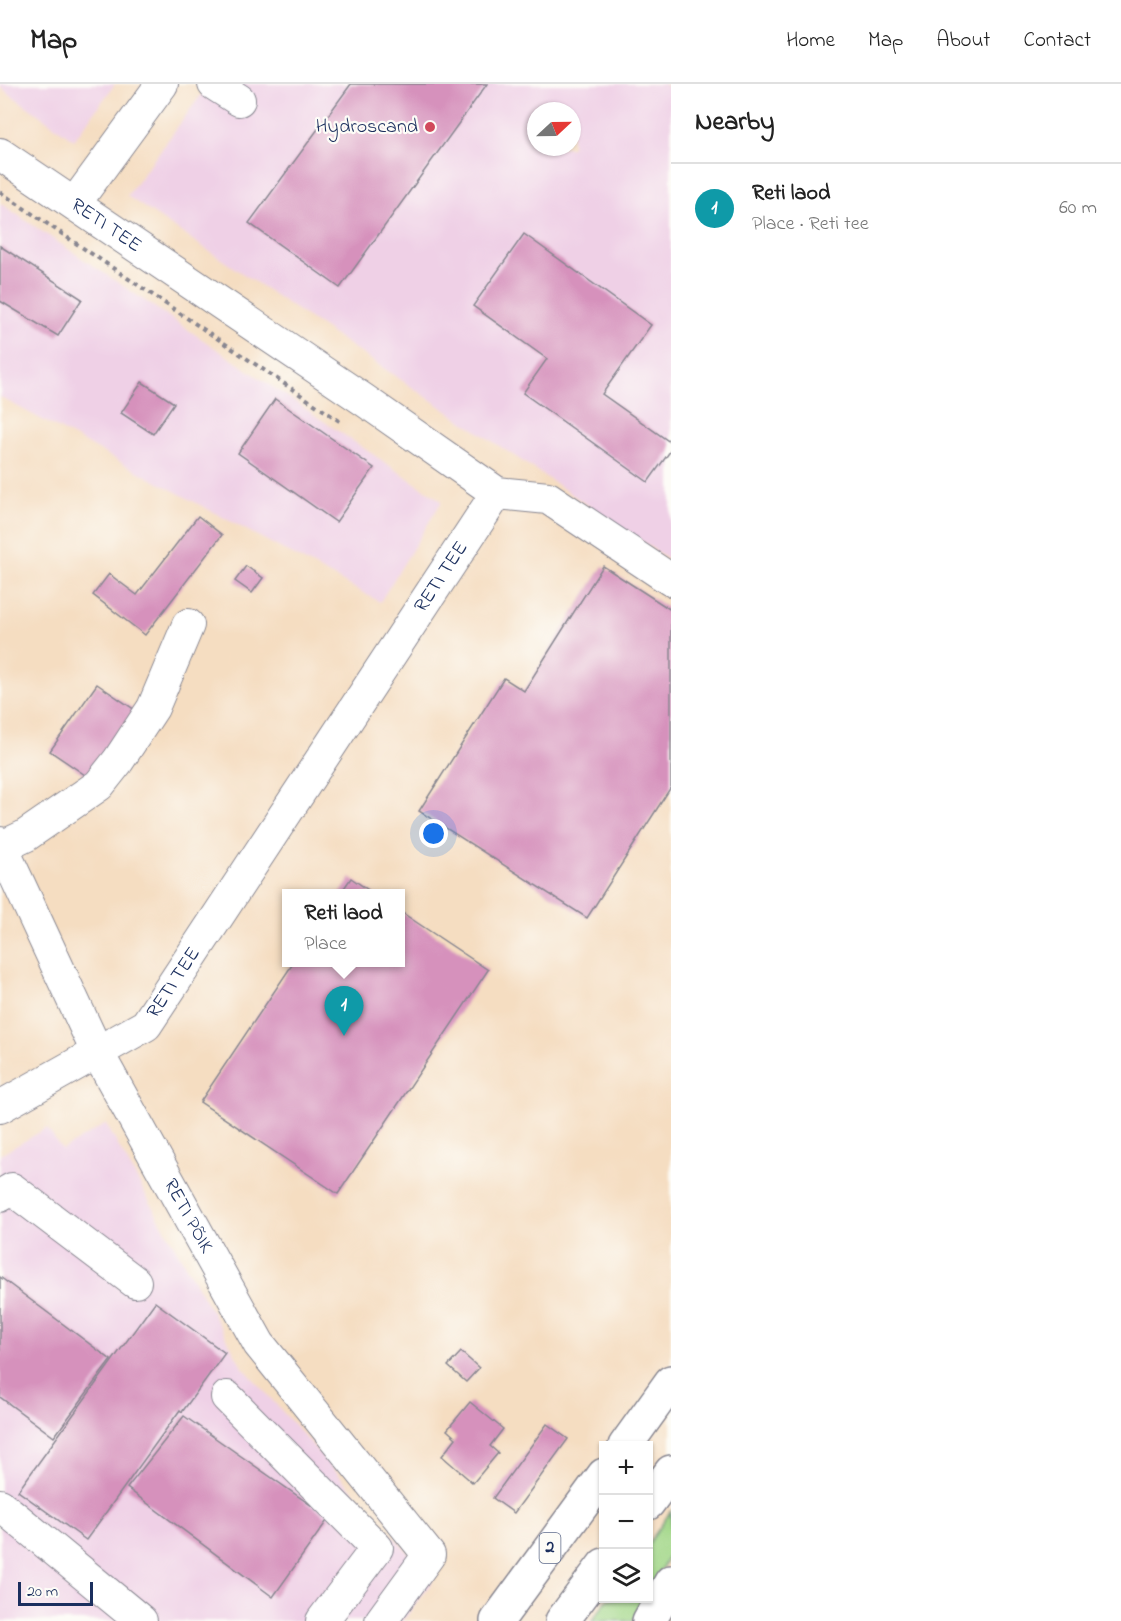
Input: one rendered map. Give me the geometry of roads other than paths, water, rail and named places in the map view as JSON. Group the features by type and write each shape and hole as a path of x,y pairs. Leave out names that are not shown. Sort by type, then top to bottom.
{"highway":[{"path":"629,1441 671,1382"},
{"path":"653,1496 671,1472"},
{"name":"2","path":"497,1621 599,1481"},
{"path":"562,1621 599,1570"},
{"path":"649,1621 671,1582"}],"street":[{"path":"75,203 162,84"},
{"name":"RETI TEE","path":"0,154 497,492 146,1024 0,1107"},
{"path":"497,492 548,498 671,580"},
{"path":"1,845 25,836 99,785 153,708 188,626"},
{"name":"RETI PÕIK","path":"1,845 97,1052 259,1344 429,1555 381,1621"},
{"path":"0,1196 12,1189 135,1282"},
{"path":"227,1397 377,1548 322,1621"},
{"path":"0,1505 141,1621"}],"place":[{"name":"Hydroscand","path":"430,127"},
{"name":"Reti laod","path":"344,1036"}]}
